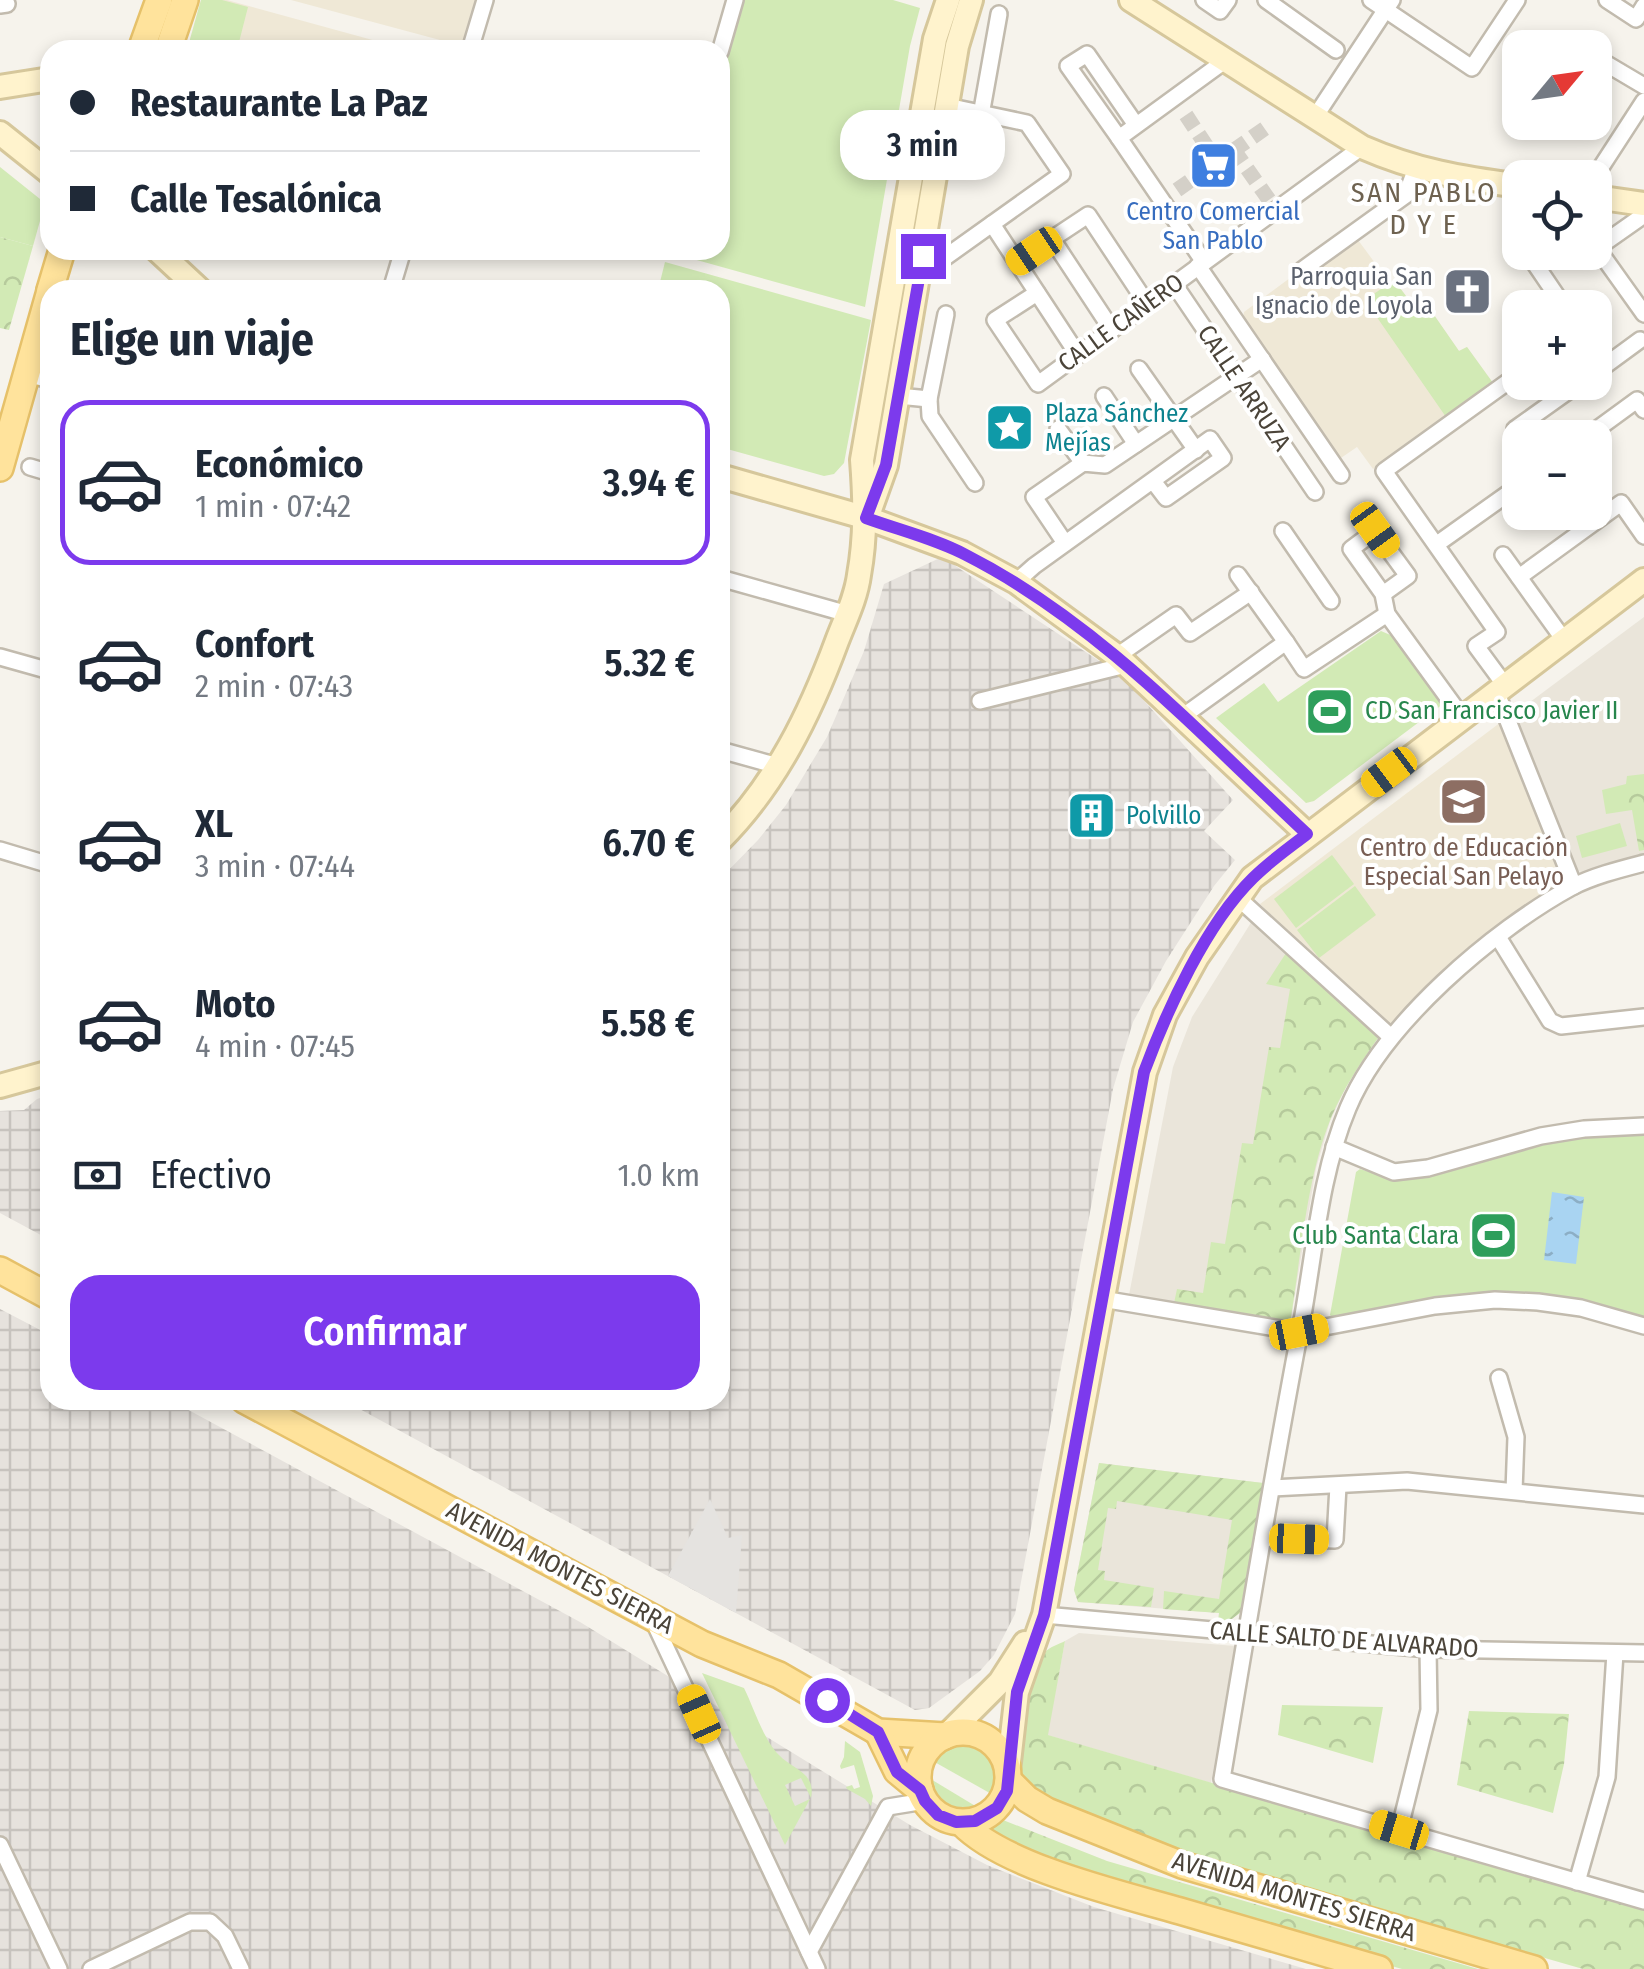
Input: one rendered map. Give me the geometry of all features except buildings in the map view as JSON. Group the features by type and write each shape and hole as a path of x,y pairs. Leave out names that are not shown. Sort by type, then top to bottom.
{"main road":[{"path":"145,40 159,0"},
{"path":"171,40 185,0"},
{"path":"0,468 38,377"},
{"path":"0,1270 40,1292"},
{"name":"AVENIDA MONTES SIERRA","path":"263,1410 702,1644 779,1675 878,1732 947,1735"},
{"path":"878,1732 897,1772 938,1815 962,1823 987,1816 997,1808 1008,1776 1005,1760 992,1742 971,1732 947,1735 934,1742 920,1762 922,1796"},
{"name":"AVENIDA MONTES SIERRA","path":"1008,1776 1027,1799 1047,1811 1182,1866 1534,1969"},
{"name":"AVENIDA MONTES SIERRA","path":"962,1823 974,1836 1068,1876 1379,1969"}],"street":[{"path":"473,40 485,0"},
{"path":"723,40 735,0"},
{"path":"730,826 778,766 820,688 858,581 866,518 862,460 935,39 948,0"},
{"path":"866,518 886,465 956,46 971,0"},
{"path":"1132,0 1362,147 1439,175 1502,184"},
{"path":"1204,0 1220,11 1228,0"},
{"path":"1266,0 1336,50"},
{"path":"1370,0 1389,5 1472,68 1517,0"},
{"path":"1606,0 1640,12"},
{"path":"1314,116 1389,5"},
{"path":"981,115 999,14"},
{"path":"1136,125 1086,54 1068,66 1341,475"},
{"path":"1119,138 1226,60"},
{"path":"1612,66 1644,86"},
{"path":"0,86 40,81"},
{"path":"1606,160 1644,100"},
{"path":"920,276 1062,174 1027,124 947,106"},
{"path":"0,133 40,165"},
{"name":"CALLE CAÑERO","path":"1037,293 996,320 1038,384 1362,147"},
{"path":"1302,270 1406,195 1416,168"},
{"path":"1612,199 1644,204"},
{"path":"1612,362 1642,343 1634,323 1644,315 1597,248 1644,215"},
{"path":"1017,262 1088,216 1147,304"},
{"path":"992,224 1078,355"},
{"path":"1052,239 1112,330"},
{"path":"168,260 190,280"},
{"name":"CALLE ARRUZA","path":"1174,284 1315,492"},
{"path":"946,314 930,416 975,483"},
{"path":"1066,544 1034,496 1083,463 1105,465 1262,359"},
{"path":"1139,369 1196,450"},
{"path":"1502,386 1384,471 1497,632 1476,646 1500,688 1574,886"},
{"path":"898,396 930,398"},
{"path":"1104,396 1136,444"},
{"path":"1529,420 1556,400"},
{"path":"1610,420 1637,400 1644,410"},
{"path":"1058,429 1083,463"},
{"path":"1016,582 1210,440 1223,458 1166,498 1153,482"},
{"path":"30,467 40,470"},
{"path":"730,479 866,518 962,553 1016,582 1121,661 1307,834"},
{"path":"1437,544 1502,498"},
{"path":"1612,509 1621,503 1644,536"},
{"path":"1283,530 1331,602"},
{"path":"1519,577 1583,530"},
{"path":"1504,556 1564,640"},
{"path":"1238,575 1304,669 1386,614"},
{"path":"1008,1776 1017,1692 1044,1615 1144,1072 1165,1015 1252,878 1644,580"},
{"path":"730,581 848,614"},
{"path":"980,701 1121,661 1176,615 1190,633 1251,592"},
{"path":"1383,594 1386,614 1462,717"},
{"path":"1182,717 1286,642"},
{"path":"0,657 40,668"},
{"path":"730,753 778,766"},
{"path":"0,850 40,862"},
{"path":"1644,863 1574,886 1498,938 1438,989 1391,1037 1349,1105 1334,1147 1299,1332 1222,1778 1644,1901"},
{"path":"1237,897 1391,1037"},
{"path":"1498,938 1550,1022 1561,1026 1644,1017"},
{"path":"0,1086 40,1075"},
{"path":"1334,1147 1394,1172 1428,1168 1541,1136 1644,1126"},
{"path":"1102,1299 1299,1332 1435,1306 1495,1300 1580,1308 1644,1326"},
{"path":"1499,1378 1516,1437 1514,1491"},
{"path":"1272,1488 1407,1481 1644,1505"},
{"path":"1263,1538 1335,1540 1338,1486"},
{"path":"947,1735 1000,1682 1044,1615"},
{"name":"CALLE SALTO DE ALVARADO","path":"1044,1615 1428,1650 1644,1653"},
{"path":"652,1618 818,1969"},
{"path":"1399,1830 1428,1710 1428,1650"},
{"path":"1578,1882 1608,1776 1616,1652"},
{"path":"809,1952 888,1807 922,1796"},
{"path":"0,1845 52,1967"},
{"path":"91,1969 190,1922 210,1922 225,1936 240,1969"}],"shaded area":[{"path":"201,0 227,0 373,40 190,40"},
{"path":"291,0 480,0 468,40 440,40"},
{"path":"1358,240 1375,263 1369,268 1382,287 1394,280 1415,308 1425,302 1459,351 1467,347 1493,383 1373,469 1357,447 1338,460 1242,323 1244,312 1294,275 1299,282"},
{"path":"942,557 1122,676 1233,800 1204,831 1235,860 1166,961 1133,1022 1113,1089 1015,1614 994,1655 980,1671 929,1708 915,1710 361,1410 730,1410 730,869 786,805 827,737 864,651 884,584"},
{"path":"1644,617 1644,854 1583,873 1576,870 1514,714"},
{"name":"Centro de Educación Especial San Pelayo","path":"1501,722 1565,881 1490,931 1387,1029 1260,904"},
{"path":"1252,921 1378,1038 1352,1074 1330,1121 1316,1168 1290,1323 1129,1295 1173,1067 1192,1017"},
{"path":"40,1098 40,1235 0,1213 0,1111 24,1110"},
{"path":"0,1309 40,1330 40,1410 188,1410 580,1622 910,1825 987,1865 1094,1907 1306,1969 0,1969"},
{"path":"1099,1463 1263,1483 1240,1613 1218,1624 1219,1613 1078,1602 1074,1590"},
{"path":"710,1499 728,1538 742,1535 736,1613 668,1576"},
{"path":"1079,1633 1235,1646 1211,1783 1047,1735 1065,1641"}],"green space":[{"path":"201,0 222,0 248,7 240,40 190,40"},
{"path":"740,0 893,0 920,8 865,307 697,260 730,260 729,40"},
{"path":"0,167 40,199 40,221 33,246 0,237"},
{"path":"0,237 33,246 9,330 0,328"},
{"path":"665,262 729,280 660,280"},
{"path":"730,280 871,320 844,463 834,474 824,476 730,450"},
{"path":"1394,280 1415,308 1425,302 1459,351 1467,347 1493,383 1446,417 1365,300"},
{"name":"CD San Francisco Javier II","path":"1381,631 1395,637 1443,704 1314,801 1306,803 1216,718 1264,683 1278,702"},
{"path":"1644,774 1644,850 1639,851 1632,810 1606,814 1602,790 1626,784 1627,776"},
{"path":"1620,823 1627,846 1582,858 1576,836"},
{"path":"1332,855 1354,884 1296,928 1274,899"},
{"path":"1355,886 1376,915 1319,958 1297,930"},
{"path":"1286,953 1378,1038 1341,1097 1323,1142 1310,1193 1290,1323 1174,1303 1177,1289 1203,1293 1211,1242 1225,1244 1242,1143 1253,1144 1269,1047 1280,1048 1290,989 1266,984"},
{"name":"Club Santa Clara","path":"1644,1135 1644,1317 1603,1305 1526,1295 1451,1298 1333,1318 1330,1315 1356,1172 1360,1169 1406,1177 1427,1175 1549,1143"},
{"path":"1099,1463 1263,1483 1240,1613 1225,1624 1218,1624 1219,1613 1163,1609 1164,1591 1219,1599 1232,1520 1117,1501 1116,1509 1108,1508 1098,1570 1105,1571 1104,1580 1154,1588 1151,1607 1078,1602 1074,1590"},
{"path":"1065,1641 1048,1735 1644,1909 1644,1969 1583,1969 1152,1844 1153,1839 1041,1797 1022,1773 1024,1710 1039,1661 1047,1650"},
{"path":"702,1673 744,1688 773,1748 810,1782 811,1798 801,1778 785,1785 795,1806 810,1799 785,1845"},
{"path":"1282,1705 1383,1707 1373,1763 1278,1735"},
{"path":"1469,1711 1569,1714 1564,1764 1553,1813 1457,1785"},
{"path":"845,1741 860,1752 873,1796 871,1806 846,1787 860,1787 854,1765 841,1769 840,1766"},
{"path":"969,1741 986,1749 996,1762 999,1778 995,1796 931,1760 944,1747"},
{"path":"929,1778 979,1811 951,1811 943,1807 931,1796"},
{"path":"998,1818 1107,1861 1478,1969 1402,1969 1122,1888 1078,1873 980,1829"}],"water":[{"path":"1552,1192 1584,1197 1576,1264 1544,1260"}],"tunnel":[{"path":"1186,115 1217,162"},
{"path":"1177,190 1267,127"},
{"path":"1234,150 1274,207"}],"place":[{"name":"Centro Comercial San Pablo","path":"1213,166"},
{"name":"Parroquia San Ignacio de Loyola","path":"1468,291"},
{"name":"Plaza Sánchez Mejías","path":"1010,428"},
{"name":"CD San Francisco Javier II","path":"1330,711"},
{"name":"Centro de Educación Especial San Pelayo","path":"1464,802"},
{"name":"Polvillo","path":"1091,816"},
{"name":"Club Santa Clara","path":"1494,1236"}],"district":[{"name":"SAN PABLO D Y E","path":"1424,208"}],"route":[{"path":"827,1700 878,1732 897,1772 920,1790 938,1815 962,1823 975,1821 987,1816 1003,1800 1009,1781 1017,1692 1044,1615 1144,1072 1165,1015 1237,897 1252,878 1307,834 1078,624 1016,582 962,553 866,518 886,465 923,256"}]}
